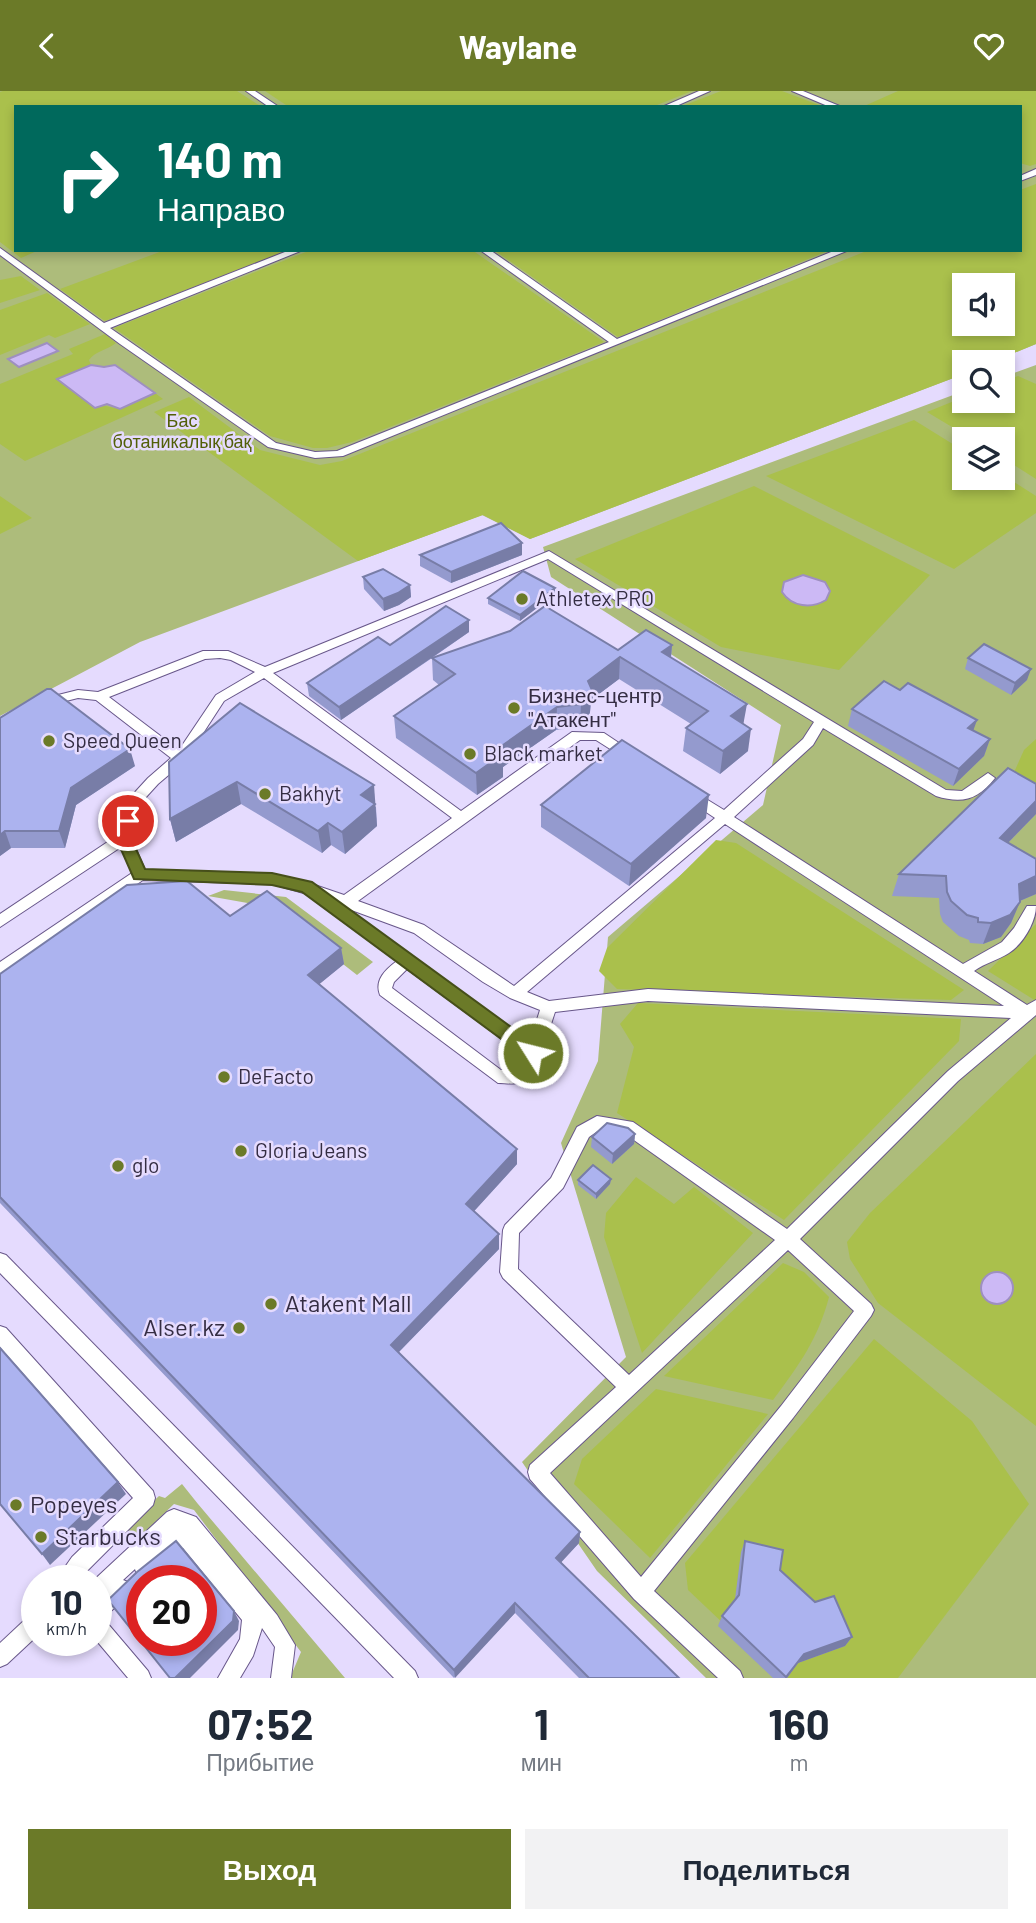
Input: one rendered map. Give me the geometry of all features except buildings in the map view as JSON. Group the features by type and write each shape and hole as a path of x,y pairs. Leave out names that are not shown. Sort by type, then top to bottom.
{"lane":[{"path":"250,91 272,105"},
{"path":"671,105 706,91"},
{"path":"796,91 833,105"},
{"path":"0,251 272,445 315,456 339,454 840,252"},
{"path":"103,327 294,252"},
{"path":"487,252 617,342"},
{"path":"140,875 124,838 131,805 180,758 220,698 264,672 549,555 941,793 955,798 965,797 988,778"},
{"path":"39,706 48,701 78,694 99,696 203,655 218,652 233,655 264,672 461,818"},
{"path":"99,696 180,758"},
{"path":"515,994 724,818 808,742 821,720"},
{"path":"344,903 577,735 599,736 644,766"},
{"path":"679,788 963,972 1033,1012"},
{"path":"0,921 124,838"},
{"path":"0,970 140,875 272,879 306,887 419,929 515,994 549,1007 648,995 1033,1012"},
{"path":"306,887 533,1053"},
{"path":"963,972 987,954 1004,949 1019,933 1032,910"},
{"path":"407,961 387,977 384,982 385,991 498,1076 514,1077 524,1068 533,1053 549,1007"},
{"path":"733,1678 641,1592 537,1472 788,1239 953,1076 1033,1012"},
{"path":"628,1386 509,1272 511,1230 556,1182 583,1132 597,1123 627,1127 788,1239 865,1310 788,1412 641,1592"},
{"path":"0,1261 408,1678"},
{"path":"0,1334 146,1498 78,1565"},
{"path":"112,1577 174,1519 189,1524 254,1602 285,1645 281,1678"},
{"path":"112,1596 172,1542 183,1538 192,1542 252,1616 254,1626 249,1643 228,1678"},
{"path":"0,1657 21,1637"},
{"path":"112,1643 141,1678"}],"green space":[{"name":"Бас ботаникалық бақ","path":"0,91 1036,91 1036,344 1015,353 1015,350 952,350 952,379 530,539 482,515 140,642 0,716"},
{"path":"237,91 259,105 14,105 14,252 34,252 21,258 0,242 0,92"},
{"path":"265,91 692,91 657,105 286,105"},
{"path":"721,91 782,91 819,105 685,105"},
{"path":"898,91 1036,91 1036,164 1030,166 1022,164 1022,105 866,105"},
{"path":"1036,184 1036,344 1015,353 1015,350 952,350 952,379 530,539 483,515 358,561 154,412 189,397 260,450 320,465 342,461 864,252 1022,252 1022,189"},
{"path":"160,252 284,252 105,321 60,289"},
{"path":"306,252 475,252 604,342 352,442 327,448 313,448 270,436 114,328"},
{"path":"497,252 825,252 618,337"},
{"path":"21,276 40,290 0,303 0,280"},
{"path":"47,293 90,324 55,338 49,335 0,355 0,310"},
{"path":"105,334 116,343 92,357 89,360 91,365 58,379 101,405 120,409 155,393 163,399 25,461 0,444 0,384 73,354 69,349"},
{"path":"1036,365 1036,1678 706,1678 597,1571 522,1462 626,1357 561,1143 598,1061 608,937 763,805 781,725 551,577 543,547 952,395 952,413 1015,413 1015,373"},
{"path":"1015,377 1036,384 1036,479 1015,466 1015,427 952,427 927,412 952,402 952,413 1015,413"},
{"path":"914,420 952,444 952,490 1015,490 1015,483 1036,496 1036,513 954,569 766,476"},
{"path":"754,486 930,575 839,670 721,647 575,559"},
{"path":"0,496 32,518 0,534"},
{"path":"1036,739 1036,805 1007,788 1024,750"},
{"path":"716,840 736,843 964,990 951,1000 617,989 599,971 607,948"},
{"path":"224,890 286,897 373,962 357,975 270,907 208,896"},
{"path":"1036,924 1036,1001 988,971"},
{"path":"638,1003 961,1019 959,1041 784,1220 617,1113 634,1047 620,1024"},
{"path":"1036,1054 1036,1426 878,1303 850,1259 847,1242 870,1213"},
{"path":"636,1177 674,1204 694,1187 753,1233 642,1353 604,1237 606,1213"},
{"path":"783,1263 804,1272 829,1297 807,1351 773,1400 664,1376"},
{"path":"874,1339 972,1421 1029,1504 898,1678 781,1678 688,1590 685,1563"},
{"path":"656,1389 768,1414 650,1558 574,1484 582,1459"},
{"path":"182,1484 345,1678 290,1678 301,1652 194,1510 174,1504 142,1535 123,1533 122,1530 159,1496 165,1498"}],"shaded area":[{"path":"47,343 58,351 19,367 8,359"},
{"path":"91,365 115,365 155,393 120,409 107,404 95,408 57,379"},
{"path":"803,575 825,582 830,591 826,600 814,605 802,605 786,597 782,592 784,582"},
{"path":"997,1272 1008,1277 1013,1288 1008,1299 997,1304 986,1299 981,1288 986,1277"}],"place":[{"name":"Athletex PRO","path":"522,599"},
{"name":"Бизнес-центр \"Атакент\"","path":"514,708"},
{"name":"Speed Queen","path":"49,741"},
{"name":"Black market","path":"470,754"},
{"name":"Bakhyt","path":"265,794"},
{"name":"DeFacto","path":"224,1077"},
{"name":"Gloria Jeans","path":"241,1151"},
{"name":"glo","path":"118,1166"},
{"name":"Atakent Mall","path":"271,1304"},
{"name":"Alser.kz","path":"239,1328"},
{"name":"Popeyes","path":"16,1505"},
{"name":"Starbucks","path":"41,1537"}],"route":[{"path":"128,821 124,838 140,875 272,879 306,887 533,1053"}]}
